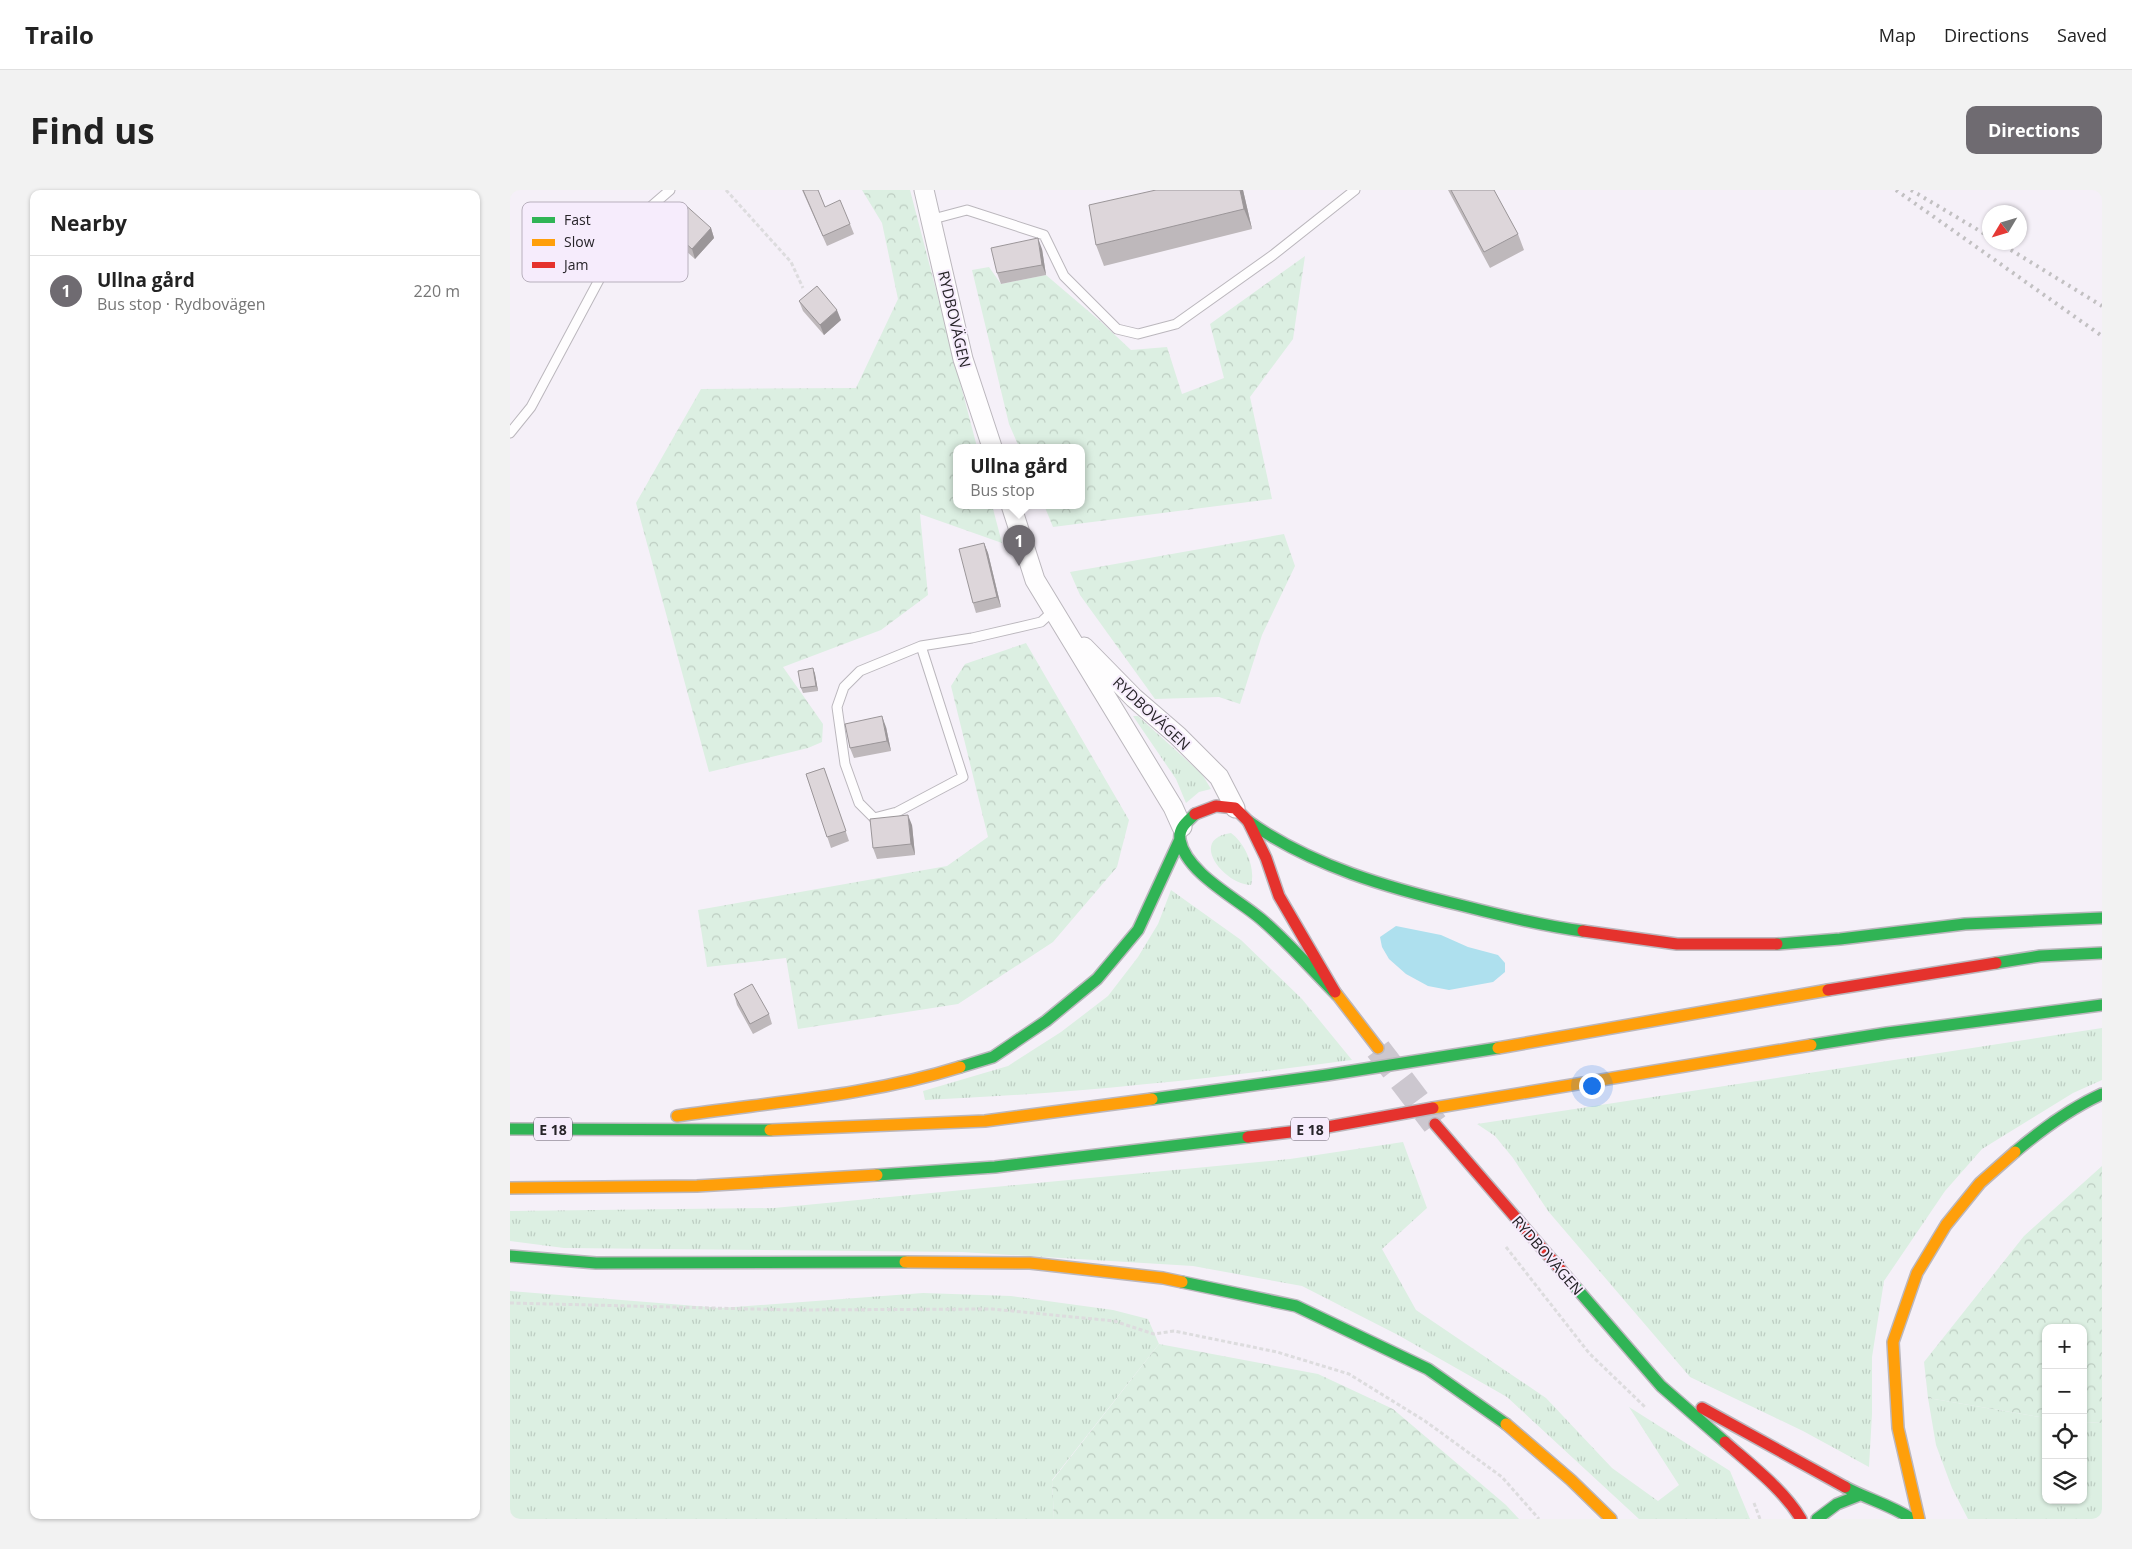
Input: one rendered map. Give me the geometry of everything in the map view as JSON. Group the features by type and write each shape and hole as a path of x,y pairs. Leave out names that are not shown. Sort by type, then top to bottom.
{"main road":[{"path":"597,1129 718,1110 786,1103 868,1090 932,1076 993,1057 1046,1021 1098,979 1138,930 1181,833 1196,813 1216,806 1235,808 1248,822 1275,840 1336,867 1405,892 1494,914 1566,929 1678,944 1758,945 1840,939 1965,924 2102,918"},
{"name":"RYDBOVÄGEN","path":"1248,822 1266,858 1279,896 1337,995"},
{"name":"RYDBOVÄGEN","path":"1181,833 1185,852 1194,864 1214,884 1261,919 1337,995 1378,1048"},
{"name":"E 18","path":"510,1129 792,1130 985,1121 1336,1074 1856,985 2040,956 2102,953"},
{"name":"E 18","path":"510,1188 697,1186 995,1167 1316,1129 1887,1033 2102,1004"},
{"path":"1919,1519 1898,1428 1892,1342 1917,1273 1946,1225 1980,1183 2032,1138 2091,1099 2102,1094"},
{"name":"RYDBOVÄGEN","path":"1435,1124 1662,1386 1753,1466 1794,1507 1801,1519"},
{"path":"510,1256 596,1263 1030,1263 1163,1278 1296,1306 1428,1369 1496,1415 1571,1480 1611,1519"},
{"name":"RYDBOVÄGEN","path":"1662,1386 1860,1495 1896,1508 1912,1519"},
{"path":"1817,1519 1837,1504 1860,1495"}],"street":[{"name":"RYDBOVÄGEN","path":"924,190 933,220 963,359 991,444"},
{"name":"RYDBOVÄGEN","path":"1012,509 1035,580 1173,807 1181,833"},
{"name":"RYDBOVÄGEN","path":"1056,617 1134,698 1178,736 1219,777 1235,808"}],"lane":[{"path":"656,202 670,190"},
{"path":"933,220 967,210 1044,235 1064,276 1117,329 1138,334 1176,324 1273,256 1355,190"},
{"path":"510,434 531,407 598,282"},
{"path":"921,646 963,777 897,812 874,818 859,804 845,764 837,708 844,687 860,671 921,646 972,638 1056,617"}],"path":[{"path":"726,190 790,262 804,288"},
{"path":"510,1303 793,1310 992,1309 1114,1321 1154,1334 1174,1331 1277,1352 1349,1374 1425,1421 1502,1477 1539,1519"}],"green space":[{"path":"862,190 910,190 976,444 953,444 953,509 993,509 1002,543 920,514 928,595 881,630 783,667 823,724 822,742 808,748 709,772 636,503 701,389 856,388 898,299 882,223"},
{"path":"1305,256 1293,339 1250,397 1272,499 1053,527 1046,509 1085,509 1085,444 1018,444 1009,424 972,270 989,267 1001,284 1046,275 1131,350 1167,347 1182,394 1224,378 1210,324"},
{"path":"1284,534 1295,566 1262,635 1240,704 1219,697 1155,699 1080,595 1070,572"},
{"path":"1026,643 1129,820 1117,867 1053,942 958,1004 798,1029 786,958 707,967 698,910 947,866 988,837 951,686 965,664"},
{"path":"1133,716 1138,716 1202,774 1211,789 1199,792 1186,803 1176,779"},
{"path":"1231,833 1241,843 1248,856 1252,871 1251,885 1231,878 1215,861 1211,852 1212,844 1218,837"},
{"path":"1171,890 1241,940 1302,999 1352,1060 1139,1085 925,1100 923,1091 1008,1066 1061,1032 1108,996 1138,957 1158,924"},
{"path":"2102,1028 2102,1080 2073,1093 1982,1149 1945,1191 1884,1281 1872,1357 1872,1414 1869,1467 1803,1431 1690,1377 1548,1211 1513,1158 1495,1136 1477,1124"},
{"path":"1403,1142 1427,1208 1382,1249 1416,1310 1546,1398 1612,1468 1658,1501 1679,1485 1629,1407 1730,1471 1750,1519 1639,1519 1507,1397 1398,1335 1302,1286 1193,1266 962,1252 564,1248 510,1241 510,1211 774,1208 1290,1159"},
{"path":"2102,1166 2102,1423 2087,1422 2087,1324 2042,1324 2042,1417 1928,1398 1924,1362 2024,1236"},
{"path":"510,1291 721,1308 923,1293 1011,1296 1113,1310 1148,1319 1159,1344 1052,1480 1054,1519 510,1519"},
{"path":"1159,1344 1318,1374 1393,1409 1506,1505 1519,1519 1054,1519 1052,1481"},
{"path":"1928,1398 2042,1417 2042,1504 2087,1504 2087,1422 2102,1423 2102,1519 1968,1519 1952,1488 1936,1445"}],"water":[{"path":"1396,926 1441,935 1468,947 1498,955 1505,963 1505,972 1493,982 1449,990 1428,986 1406,974 1389,959 1382,947 1380,937"}],"building":[{"path":"803,190 818,190 825,207 840,200 850,224 823,236"},
{"path":"1156,190 1240,190 1244,209 1096,245 1089,205"},
{"path":"1451,190 1494,190 1518,234 1484,252"},
{"path":"688,207 711,228 692,249 688,245"},
{"path":"1038,238 1042,265 997,273 991,248"},
{"path":"817,286 837,310 820,325 799,301"},
{"path":"984,543 997,597 973,603 959,549"},
{"path":"813,668 816,686 801,688 798,671"},
{"path":"882,716 887,741 850,748 845,724"},
{"path":"824,768 846,831 827,837 806,774"},
{"path":"908,815 911,844 873,848 870,819"},
{"path":"752,984 769,1014 750,1024 734,994"}],"tunnel":[{"path":"1378,1049 1435,1124"}],"railway":[{"path":"1896,190 2102,336"},
{"path":"1911,190 1982,232"},
{"path":"2011,250 2102,306"}],"traffic: fast":[{"path":"1195,814 1180,832 1180,840 1184,852 1192,863 1214,884 1271,928 1337,995"},
{"path":"1248,821 1298,851 1351,874 1436,899 1508,917 1583,931"},
{"path":"960,1067 993,1057 1046,1021 1097,979 1138,930 1180,839"},
{"path":"1777,944 1840,939 1965,924 2102,918"},
{"path":"1996,963 2040,956 2102,953"},
{"path":"1811,1045 1887,1033 2102,1005"},
{"path":"1152,1099 1327,1075 1498,1048"},
{"path":"2015,1152 2057,1120 2102,1094"},
{"path":"510,1129 770,1130"},
{"path":"877,1175 995,1167 1248,1137"},
{"path":"510,1256 596,1263 905,1262"},
{"path":"1566,1276 1661,1386 1725,1442"},
{"path":"1182,1282 1296,1306 1428,1369 1506,1424"},
{"path":"1845,1487 1912,1519"},
{"path":"1817,1519 1837,1504 1860,1495"}],"traffic: slow":[{"path":"1498,1048 1828,990"},
{"path":"1335,992 1378,1048"},
{"path":"1433,1108 1811,1045"},
{"path":"677,1116 855,1092 925,1077 960,1067"},
{"path":"770,1130 985,1121 1152,1099"},
{"path":"1919,1519 1898,1428 1893,1342 1917,1273 1946,1225 1980,1183 2015,1152"},
{"path":"510,1188 697,1186 877,1175"},
{"path":"905,1262 1030,1263 1163,1278 1182,1282"},
{"path":"1506,1424 1571,1480 1611,1519"}],"traffic: jam":[{"path":"1195,814 1216,806 1235,808 1248,821 1266,858 1279,896 1335,992"},
{"path":"1583,931 1677,944 1777,944"},
{"path":"1828,990 1996,963"},
{"path":"1248,1137 1316,1129 1433,1108"},
{"path":"1435,1124 1566,1276"},
{"path":"1702,1408 1845,1487"},
{"path":"1725,1442 1776,1488 1801,1519"}],"place":[{"name":"Ullna gård","path":"1019,566"}]}
